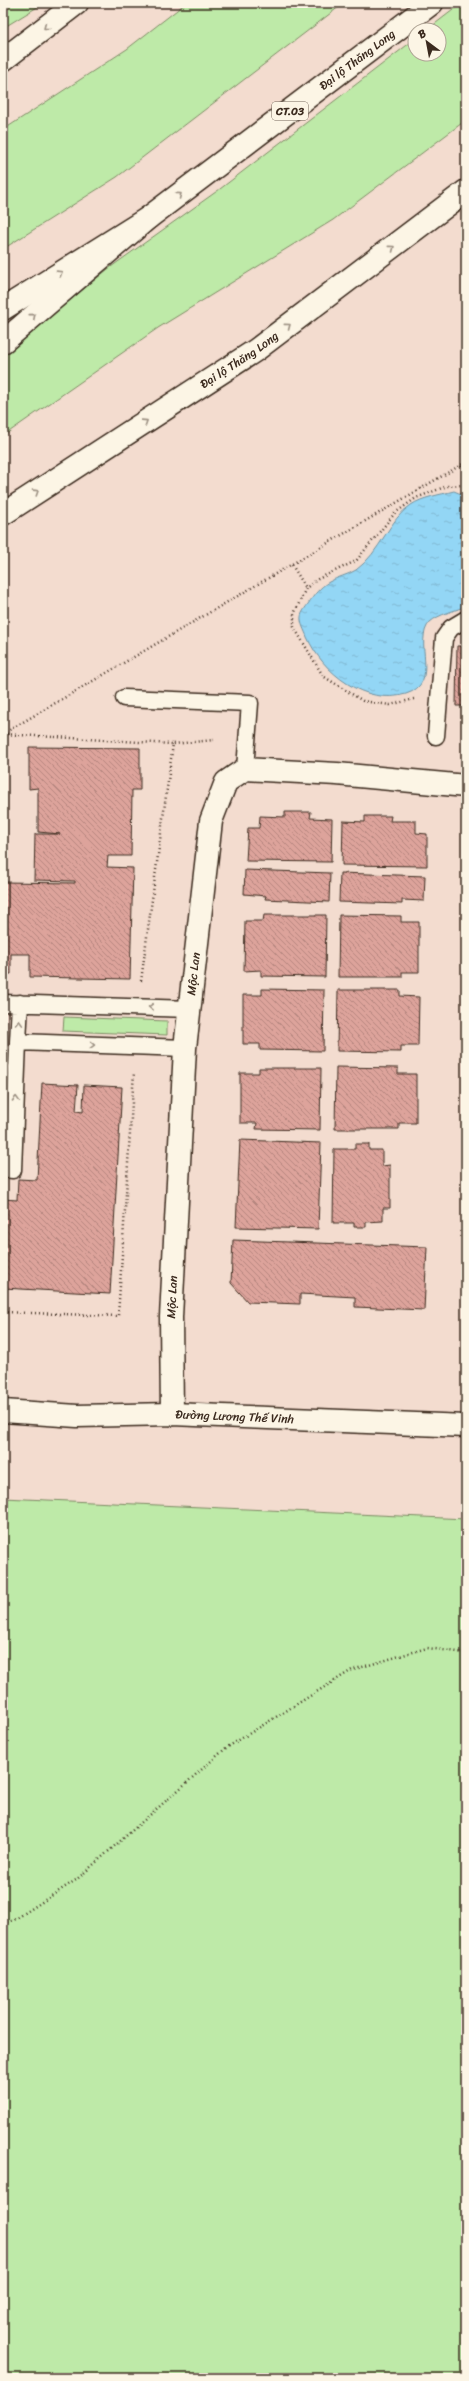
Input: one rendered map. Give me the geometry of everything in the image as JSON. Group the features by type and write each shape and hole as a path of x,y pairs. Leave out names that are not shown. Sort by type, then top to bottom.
{"main road":[{"path":"3,60 77,3"},
{"name":"Đại lộ Thăng Long","path":"148,218 432,3"},
{"name":"Đại lộ Thăng Long","path":"3,514 256,350 466,191"},
{"path":"3,342 148,218"},
{"name":"CT.03","path":"3,309 148,218"},
{"path":"245,769 337,774 466,786"},
{"name":"Mộc Lan","path":"172,1414 171,1317 186,1048 211,821 226,782 245,769"},
{"name":"Đường Lương Thế Vinh","path":"3,1410 77,1416 172,1414 466,1426"}],"lane":[{"path":"436,736 444,638 451,628 466,619"},
{"path":"124,698 250,703 245,769"},
{"path":"3,1003 190,1009"},
{"path":"3,1169 13,1170 20,1003"},
{"path":"18,1042 186,1048"}],"path":[{"path":"4,733 466,462"},
{"path":"461,466 466,474"},
{"path":"416,699 390,705 362,701 323,676 294,626 294,614 306,588 318,579 356,561 395,513 416,498 447,486 466,485"},
{"path":"292,565 306,588"},
{"path":"4,733 173,744 214,740"},
{"path":"140,985 173,744"},
{"path":"3,1312 118,1316 134,1070 141,1069"},
{"path":"3,1923 14,1920 76,1880 226,1748 352,1670 427,1648 466,1653"}],"green space":[{"path":"3,3 44,3 3,28"},
{"path":"186,3 344,3 117,177 3,249 3,130 127,49"},
{"path":"462,3 466,3 466,120 333,220 158,328 3,436 3,355 108,269 220,189 407,45 407,62 447,62 447,22 437,22"},
{"path":"64,1017 167,1021 167,1035 63,1031"},
{"path":"3,1498 466,1519 466,2378 3,2378"}],"water":[{"path":"454,491 466,496 466,606 434,619 425,630 425,671 422,681 417,689 406,694 391,696 375,695 361,691 347,684 323,663 314,650 301,622 301,617 304,610 323,586 332,580 356,570 365,563 403,511 411,505 431,496"}],"building":[{"path":"457,646 466,646 466,706 456,706"},
{"path":"29,747 140,748 140,790 132,790 131,856 108,856 107,867 133,868 130,979 30,977 30,954 11,954 11,974 3,974 3,882 75,883 75,881 34,880 35,834 60,834 38,832 38,788 29,789"},
{"path":"285,812 311,812 310,818 332,819 331,862 246,861 248,828 259,828 260,816 285,817"},
{"path":"365,816 391,816 390,821 416,821 416,833 427,834 427,866 342,865 343,821 365,822"},
{"path":"245,870 330,873 329,902 265,899 266,896 244,894"},
{"path":"340,873 425,876 424,901 402,900 402,904 339,902"},
{"path":"264,915 326,915 325,977 261,976 261,970 244,971 245,921 263,921"},
{"path":"339,915 401,916 401,922 419,922 419,972 402,972 402,977 338,977"},
{"path":"262,989 324,990 323,1051 260,1050 260,1044 243,1044 243,995 262,995"},
{"path":"338,990 400,990 400,996 419,997 418,1046 401,1046 401,1052 337,1051"},
{"path":"336,1067 398,1068 398,1074 416,1074 416,1123 399,1123 399,1129 335,1129"},
{"path":"259,1068 321,1068 320,1130 256,1129 257,1123 240,1123 240,1073 259,1073"},
{"path":"42,1083 78,1085 76,1111 83,1112 84,1085 122,1087 110,1294 3,1288 3,1199 17,1200 18,1179 37,1180"},
{"path":"240,1140 321,1143 318,1229 236,1227"},
{"path":"355,1144 369,1144 369,1150 382,1150 382,1166 390,1165 390,1208 383,1208 383,1221 366,1222 366,1227 354,1227 354,1223 333,1223 334,1149 355,1149"},
{"path":"233,1240 427,1247 424,1310 355,1307 355,1297 300,1294 300,1304 248,1302 231,1283"}]}
